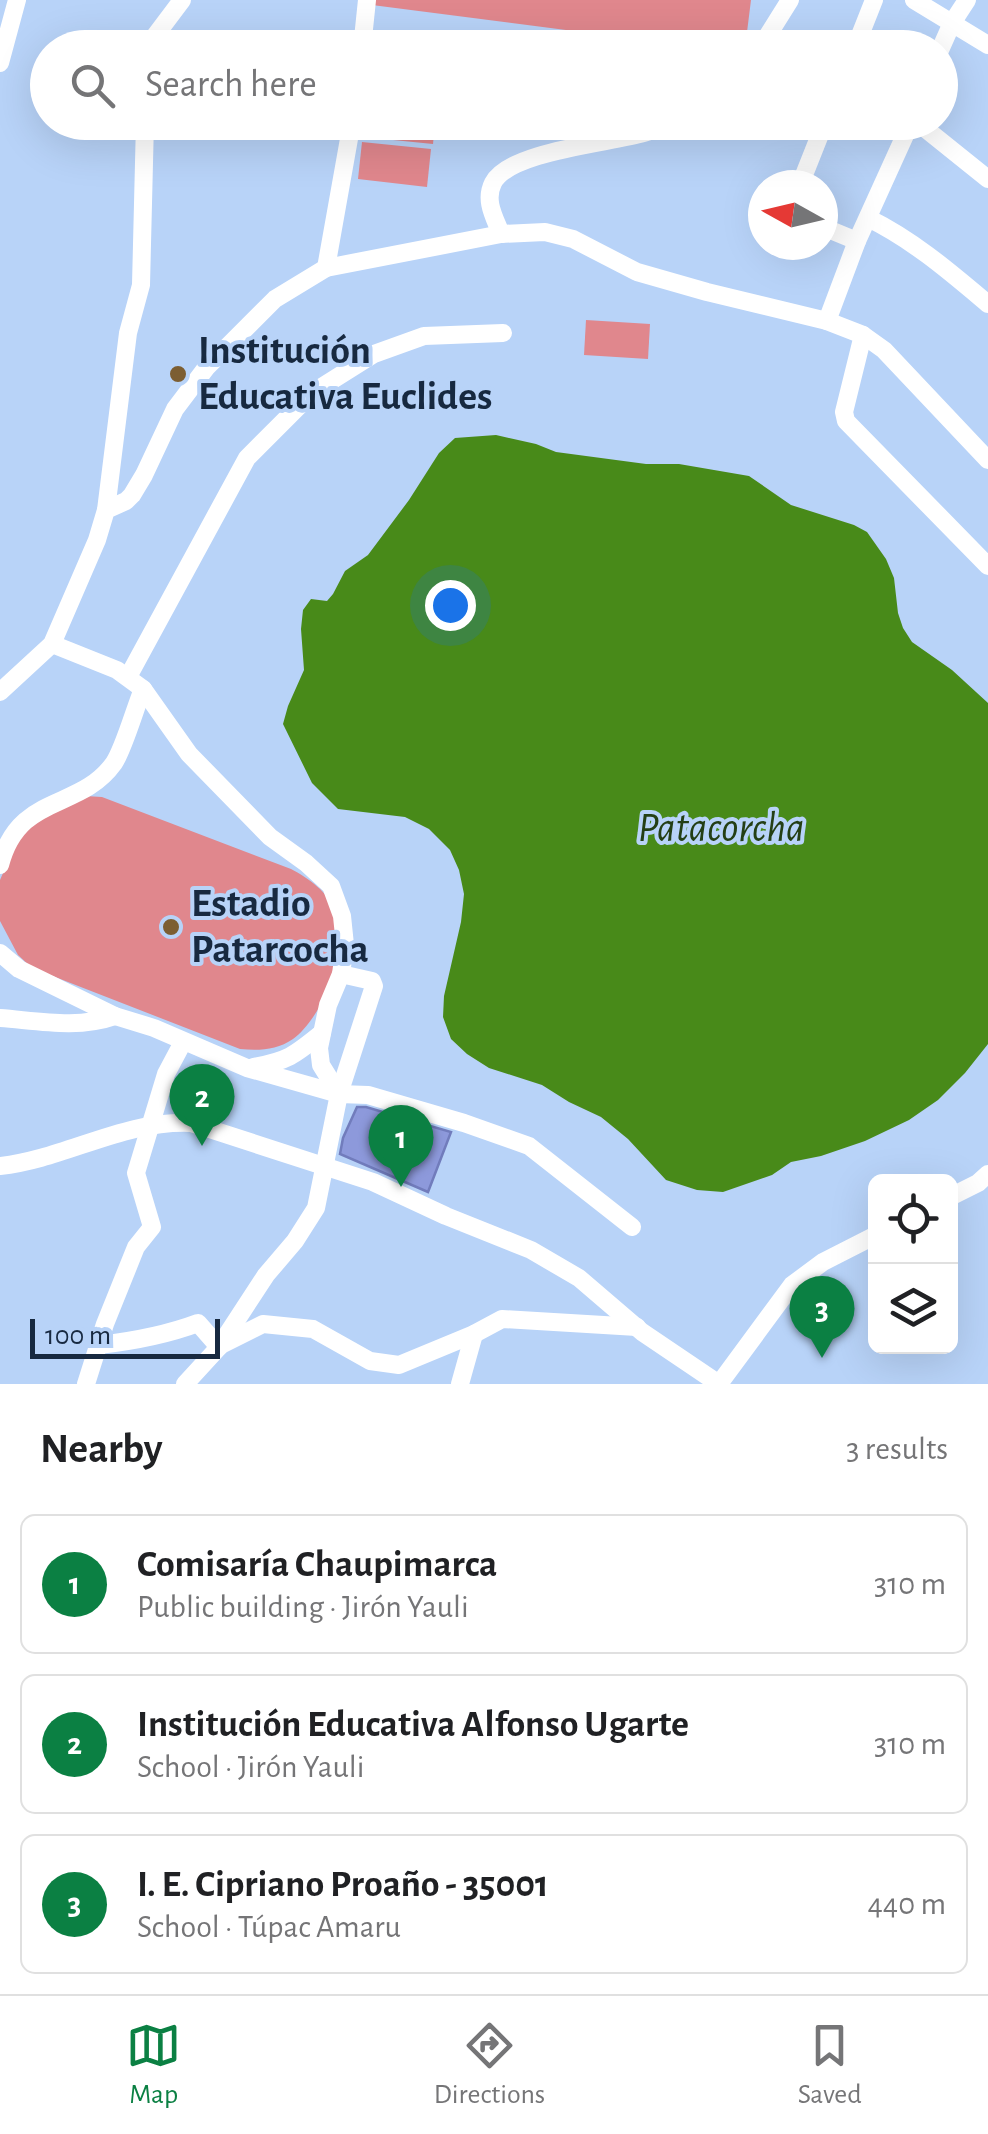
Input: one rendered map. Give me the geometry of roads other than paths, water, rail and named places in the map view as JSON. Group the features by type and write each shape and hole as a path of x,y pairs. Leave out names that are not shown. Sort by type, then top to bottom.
{"street":[{"path":"0,63 17,0"},
{"path":"160,30 182,0"},
{"path":"364,30 367,0"},
{"path":"771,30 790,0"},
{"path":"862,30 874,0"},
{"path":"914,0 988,45"},
{"path":"949,30 967,0"},
{"path":"0,692 52,644 106,510 128,332 141,285 145,140"},
{"path":"326,268 349,140"},
{"path":"502,234 490,206 490,196 496,178 503,172 536,156 615,140"},
{"path":"806,170 818,140"},
{"path":"828,320 857,241 905,140"},
{"path":"937,140 988,179"},
{"path":"868,218 896,232 988,304"},
{"path":"106,510 132,495 175,409 206,368 275,299 326,268 502,234 544,232 573,239 637,272 828,320 863,335 884,350 984,447"},
{"path":"838,233 857,241"},
{"path":"1,858 20,825 40,808 95,782 115,762 135,683 247,458 312,394 374,354 424,336 503,334"},
{"path":"863,335 844,412 846,422 988,566"},
{"path":"52,644 135,683 189,754 270,837 331,886 342,916 345,945 342,974 328,1005 319,1048 321,1065 339,1094"},
{"path":"0,953 19,969 115,1016 154,1028 247,1068 339,1094 368,1095 528,1146 632,1227"},
{"path":"185,1384 218,1346 316,1208 339,1094 374,986 372,982 342,974"},
{"path":"0,1018 76,1025 115,1016"},
{"path":"247,1068 280,1063 322,1032"},
{"path":"86,1384 136,1247 152,1227 136,1172 166,1074 183,1042"},
{"path":"0,1166 18,1164 110,1134 192,1122 373,1182 531,1250 579,1278 637,1327 719,1384 792,1285 823,1262 868,1239"},
{"path":"958,1193 988,1174"},
{"path":"218,1346 263,1324 312,1329 370,1361 400,1365 502,1319 637,1327"},
{"path":"99,1345 132,1341 198,1322 218,1346"},
{"path":"460,1384 474,1334"}],"water":[{"name":"Patacorcha","path":"496,435 556,452 646,464 679,464 749,476 791,505 867,532 894,578 898,613 912,642 952,670 988,703 988,1044 938,1100 909,1120 865,1141 791,1162 772,1175 723,1192 697,1190 666,1180 601,1117 542,1085 489,1068 451,1039 443,1017 444,996 464,894 450,850 429,829 405,817 338,809 312,783 283,724 304,670 301,629 303,610 311,599 327,601 345,571 368,555 439,453 455,438"}],"place":[{"name":"Institución Educativa Euclides","path":"178,374"},
{"name":"Estadio Patarcocha","path":"171,927"},
{"name":"Institución Educativa Alfonso Ugarte","path":"202,1146"},
{"name":"Comisaría Chaupimarca","path":"401,1187"},
{"name":"I. E. Cipriano Proaño - 35001","path":"822,1358"}]}
